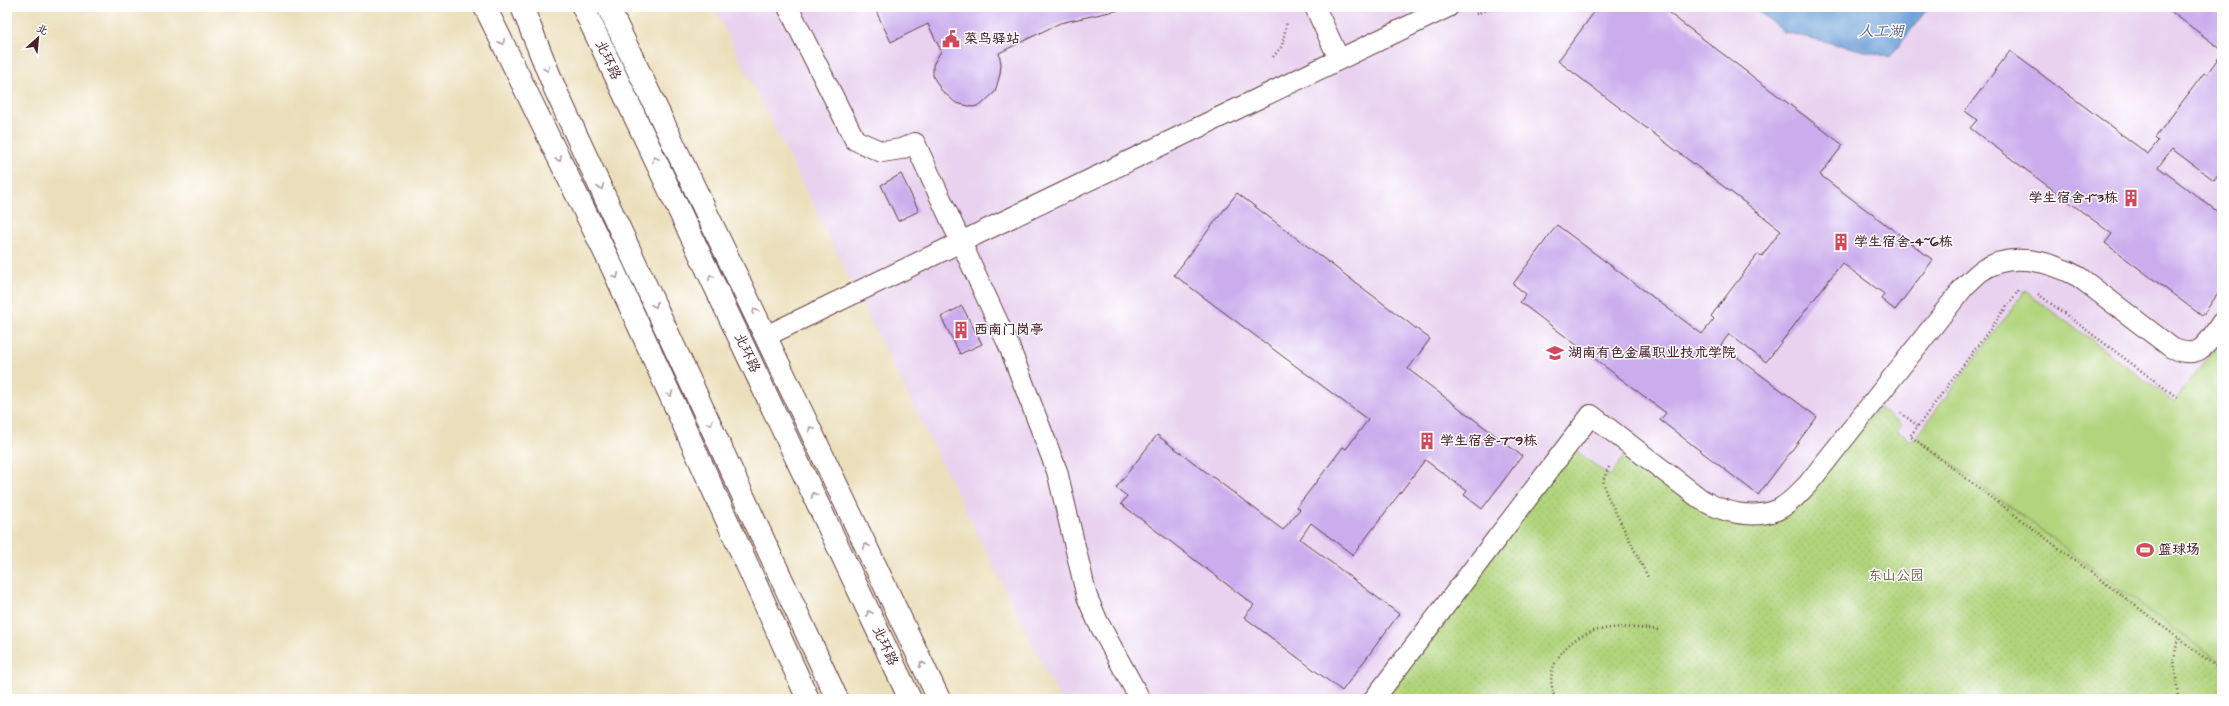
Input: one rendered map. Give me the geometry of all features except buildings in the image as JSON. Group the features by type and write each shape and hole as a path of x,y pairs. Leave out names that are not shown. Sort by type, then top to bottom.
{"main road":[{"path":"485,7 613,269 808,699"},
{"path":"522,7 555,89 838,699"},
{"name":"北环路","path":"583,7 910,699"},
{"path":"608,7 939,699"}],"lane":[{"path":"788,7 855,140 882,152 901,149 915,143 1009,346 1058,470 1087,597 1098,622 1140,699"},
{"path":"1315,7 1339,59"},
{"path":"766,336 1448,7"},
{"path":"1374,699 1590,415 1702,500 1718,509 1738,514 1758,514 1777,510 1791,501 1808,484 1964,287 1980,272 2001,262 2023,260 2036,261 2064,269 2079,277 2172,348 2184,353 2195,353 2203,348 2222,322"}],"path":[{"path":"2024,284 1910,436 2222,671"},
{"path":"2037,293 2178,398"},
{"path":"1878,396 1918,426"},
{"path":"1629,444 1609,467 1603,480 1606,493 1649,579"},
{"path":"1555,699 1551,687 1550,674 1563,650 1574,640 1587,633 1626,626 1659,630"},
{"path":"2178,638 2174,659 2178,699"}],"shaded area":[{"name":"湖南有色金属职业技术学院","path":"714,7 2222,7 2222,699 1060,699"}],"green space":[{"name":"篮球场","path":"2025,291 2174,402 2222,339 2222,664 1916,437"},
{"name":"东山公园","path":"1879,408 1902,425 1897,431 1912,441 1916,437 2222,664 2222,699 1382,699 1571,447 1610,476 1629,450 1700,503 1760,517"}],"water":[{"name":"人工湖","path":"1753,7 1929,7 1890,57 1784,32"}],"place":[{"name":"菜鸟驿站","path":"951,39"},
{"name":"学生宿舍-1~3栋","path":"2131,198"},
{"name":"学生宿舍-4~6栋","path":"1841,242"},
{"name":"西南门岗亭","path":"961,330"},
{"name":"湖南有色金属职业技术学院","path":"1555,353"},
{"name":"学生宿舍-7~9栋","path":"1427,441"},
{"name":"篮球场","path":"2145,550"}]}
